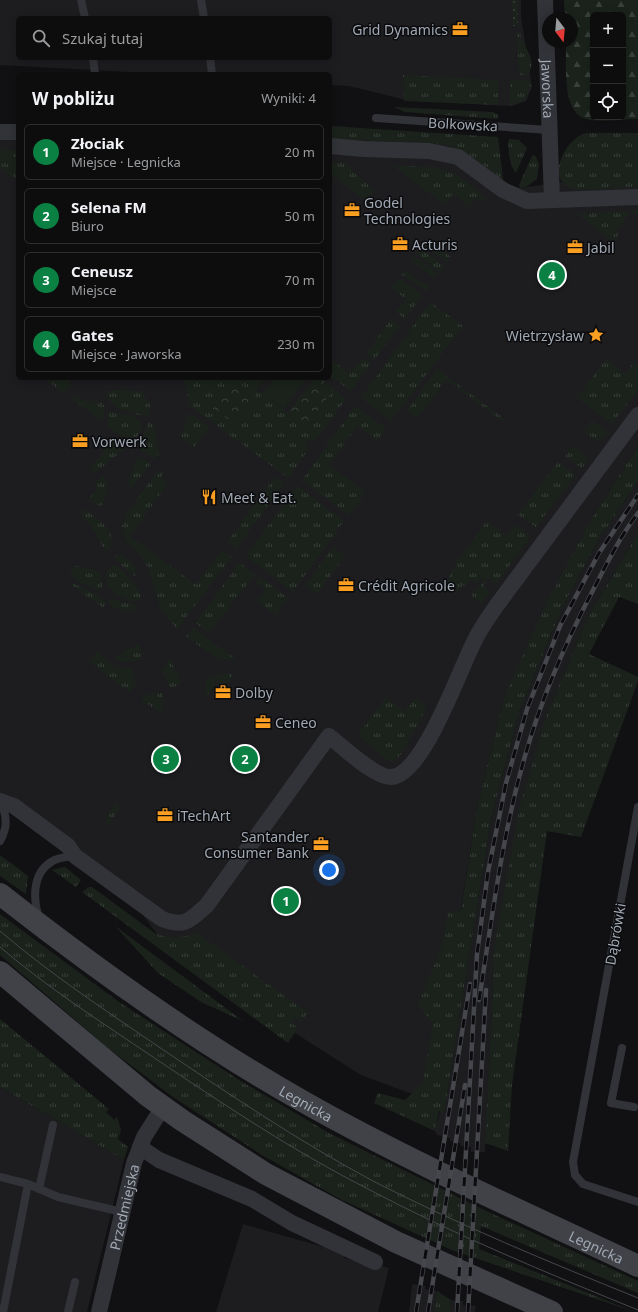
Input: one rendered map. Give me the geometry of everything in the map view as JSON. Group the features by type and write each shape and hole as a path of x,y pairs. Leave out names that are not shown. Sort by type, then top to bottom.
{"main road":[{"name":"Legnicka","path":"0,894 41,926 204,1043 304,1102 408,1158 638,1266"},
{"path":"0,972 164,1107 273,1178 396,1242 552,1312"}],"street":[{"name":"Jaworska","path":"545,0 552,200"},
{"path":"0,132 16,132"},
{"path":"332,146 444,153 458,157 511,195 527,201 638,197"},
{"path":"1,801 14,806 68,846 75,856 162,919 175,924 191,920 208,905 329,736 377,773 391,777 407,771 424,750 476,637 497,605 638,415"},
{"name":"Przedmiejska","path":"98,1312 134,1163 144,1137 164,1107"},
{"path":"140,1147 159,1160 252,1199 292,1223 374,1262"}],"lane":[{"path":"81,0 85,16"},
{"path":"201,0 204,16"},
{"path":"93,60 95,72"},
{"path":"210,60 212,72"},
{"name":"Bolkowska","path":"376,118 549,130"},
{"path":"0,841 6,825 6,815 1,801"},
{"name":"Dąbrówki","path":"638,807 574,1158 575,1175 583,1184 638,1202"},
{"path":"41,926 34,892 39,873 52,861 75,856"},
{"path":"622,1048 611,1103 634,1107"},
{"path":"39,1189 53,1125"},
{"path":"0,1177 28,1184 58,1197 122,1212"},
{"path":"3,1312 28,1184"},
{"path":"68,1312 75,1282"}],"shaded area":[{"path":"0,0 521,0 521,16 532,87 526,101 512,106 406,100 349,86 332,85 332,72 129,72 0,65"},
{"path":"0,127 16,127 16,380 332,380 332,139 441,144 464,152 473,157 502,182 520,188 562,182 577,166 638,144 638,446 592,518 504,698 477,808 449,983 420,1097 361,1075 173,956 140,911 0,798"},
{"path":"638,481 638,533 588,617 547,714 493,955 492,1011 485,1152 471,1152 471,1147 461,1146 460,1143 450,1141 450,1138 437,1135 435,1131 440,1111 444,1112 491,819 519,712 563,606 599,539"},
{"path":"0,1087 124,1160 87,1312 0,1312"},
{"path":"243,1224 345,1253 344,1258 378,1267 378,1265 389,1268 378,1312 216,1312"},
{"path":"412,1284 426,1286 425,1289 437,1291 434,1312 409,1312"},
{"path":"451,1300 463,1301 463,1305 476,1306 475,1312 450,1312"}],"green space":[{"path":"512,0 517,0 518,26 513,26"},
{"path":"564,0 638,0 638,119 626,120 626,12 590,12 590,120 581,117 574,110 567,88 566,48 578,48 578,12 565,12"},
{"path":"517,32 520,32 523,43 531,57 532,63 528,75 519,75"},
{"path":"403,75 498,80 498,105 404,101"},
{"path":"510,80 528,80 531,86 525,100 510,105"},
{"path":"394,107 493,112 498,115 498,119 405,112"},
{"path":"591,120 624,120 609,121"},
{"path":"332,126 498,137 503,179 502,182 488,169 467,154 441,144 332,139"},
{"path":"586,133 638,133 638,186 583,190 570,188 563,183 559,176 559,167 562,158 572,142 579,136"},
{"path":"509,139 519,140 527,148 516,173 512,166 510,157 508,147"},
{"path":"0,149 16,150 16,180 0,168"},
{"path":"535,155 539,164 537,179 526,187 520,188 519,185 532,156"},
{"path":"332,162 348,163 353,172 373,189 374,191 367,201 332,175"},
{"path":"393,166 428,167 445,170 460,177 486,198 482,202 476,197 470,207 453,194 444,204"},
{"path":"638,210 638,216 631,211"},
{"path":"631,211 616,231 619,234 613,241 577,214"},
{"path":"427,239 451,257 447,262 423,244"},
{"path":"420,248 444,266 440,272 416,254"},
{"path":"414,256 438,273 435,278 411,261"},
{"path":"404,270 429,287 426,291 401,274"},
{"path":"399,277 422,296 405,319 396,312 406,299 391,288"},
{"path":"430,302 463,326 391,421 361,398"},
{"path":"391,319 400,326 374,360 366,354"},
{"path":"363,358 371,364 351,391 332,377 332,360 350,374"},
{"path":"606,359 625,374 635,361 638,364 638,390 612,424 577,398"},
{"path":"437,369 506,420 504,422 446,380 417,419 407,411"},
{"path":"47,380 69,380 68,390 62,392"},
{"path":"184,380 243,380 306,426 334,389 346,399 315,441 310,438 304,446 308,450 288,478 189,405"},
{"path":"233,380 256,396 235,424 212,408"},
{"path":"243,380 264,380 257,390"},
{"path":"272,380 306,380 284,409 262,394"},
{"path":"313,380 323,380 334,389 306,426 288,413"},
{"path":"111,390 141,391 150,404 150,415 138,415 117,408 108,399 107,393"},
{"path":"74,397 88,401 102,402 104,406 103,417 99,419 73,400"},
{"path":"355,406 386,428 377,440 357,426 329,465 366,492 349,515 302,480"},
{"path":"109,411 134,417 139,420 142,429 134,441 130,442 109,427 107,414"},
{"path":"189,413 210,427 194,447 181,437"},
{"path":"591,420 608,432 600,442 587,434 585,431"},
{"path":"149,422 154,424 159,454 154,459 138,448"},
{"path":"113,440 125,445 125,448 96,472 92,473 91,468"},
{"path":"638,446 638,481 599,539 563,606 519,712 491,819 444,1113 439,1111 435,1131 374,1103 378,1093 405,1100 423,1083 433,1023 418,1005 441,948 448,913 461,910 477,808 504,698 546,604 592,518"},
{"path":"571,448 576,448 581,451 588,459 582,468 565,457"},
{"path":"141,457 150,464 133,487 129,488 131,473 138,458"},
{"path":"558,462 576,474 536,527 518,515"},
{"path":"159,469 164,473 161,478 168,483 130,536 196,585 222,550 232,557 177,629 160,609 148,568 139,553 126,540 122,526 127,513"},
{"path":"104,476 107,489 103,505 100,506 91,501 90,497 97,490 96,482"},
{"path":"275,477 284,483 236,549 227,542"},
{"path":"297,486 344,521 293,592 246,556"},
{"path":"82,510 85,510 102,522 110,531 111,543 108,551 102,546 95,532 82,516"},
{"path":"487,521 506,536 516,525 530,537 496,584 489,578 483,586 491,591 481,604 471,595 484,581 481,578 475,584 470,579 466,586 463,585 459,591 446,583 458,560"},
{"path":"638,533 638,604 619,597 589,654 638,677 638,681 581,837 547,831 512,1085 508,1151 485,1143 492,1011 493,955 519,810 547,714 588,617"},
{"path":"333,547 345,556 317,594 305,586"},
{"path":"120,554 129,560 134,566 136,572 135,576 130,574 116,559 115,556"},
{"path":"239,563 255,574 209,633 196,623"},
{"path":"114,565 118,566 137,587 140,600 133,601 125,599 112,590 107,584 106,577 108,571"},
{"path":"76,566 99,571 103,588 98,590 75,580 70,569"},
{"path":"260,577 288,598 276,615 256,601 266,589 256,582"},
{"path":"72,583 100,596 106,603 105,606 102,607 71,585"},
{"path":"113,599 135,605 138,610 127,611 114,607 108,603 109,600"},
{"path":"193,628 237,660 219,659 186,637"},
{"path":"139,644 142,656 140,659 134,662 123,662 116,660 116,656"},
{"path":"97,652 115,667 132,668 136,684 130,692 89,662"},
{"path":"170,659 181,683 174,687 170,687 162,670"},
{"path":"225,673 231,674 232,676 226,689 216,683 208,695 205,693 206,680"},
{"path":"155,693 163,694 163,709 161,711 157,711 141,699 143,696"},
{"path":"386,697 405,712 416,698 427,707 403,752 394,761 389,761 358,735"},
{"path":"116,804 121,807 107,827 107,816"},
{"path":"0,855 28,876 26,894 0,876"},
{"path":"65,867 81,880 76,887 52,870"},
{"path":"89,887 92,887 156,934 167,937 177,937 197,933 308,1013 301,1021 294,1018 292,1023 298,1028 288,1043 82,892"},
{"path":"0,914 119,1002 239,1080 329,1133 482,1209 638,1281 638,1293 481,1226 479,1249 635,1312 454,1251 342,1200 262,1155 173,1097 108,1048 0,955"},
{"path":"115,926 243,1021 201,1002 158,973"},
{"path":"0,1019 109,1109 106,1112 114,1120 117,1117 121,1130 118,1139 128,1147 124,1160 0,1087"},
{"path":"437,1291 451,1300 450,1312 434,1312"}],"tram line":[{"path":"0,931 57,976 156,1045 263,1116 345,1166 405,1197 471,1228 638,1298"},
{"path":"0,947 37,977 94,1018 179,1075 285,1143 313,1159 401,1206 468,1238 638,1310"}],"railway":[{"path":"457,1312 477,954 488,872 506,783 527,709 560,626 599,553 638,495"},
{"path":"479,1000 493,908 510,816 531,735 554,674 572,633 613,553 638,513"},
{"path":"416,1312 470,984"},
{"path":"468,1312 486,990"},
{"path":"428,1312 465,1085"}],"place":[{"name":"Grid Dynamics","path":"460,29"},
{"name":"Godel Technologies","path":"352,210"},
{"name":"Acturis","path":"400,244"},
{"name":"Jabil","path":"575,247"},
{"name":"Gates","path":"552,275"},
{"name":"Wietrzysław","path":"596,335"},
{"name":"Vorwerk","path":"80,441"},
{"name":"Meet & Eat.","path":"209,497"},
{"name":"Crédit Agricole","path":"346,585"},
{"name":"Dolby","path":"223,692"},
{"name":"Ceneo","path":"263,722"},
{"name":"Ceneusz","path":"166,759"},
{"name":"Selena FM","path":"245,759"},
{"name":"iTechArt","path":"165,815"},
{"name":"Santander Consumer Bank","path":"321,844"},
{"name":"Złociak","path":"286,901"}]}
